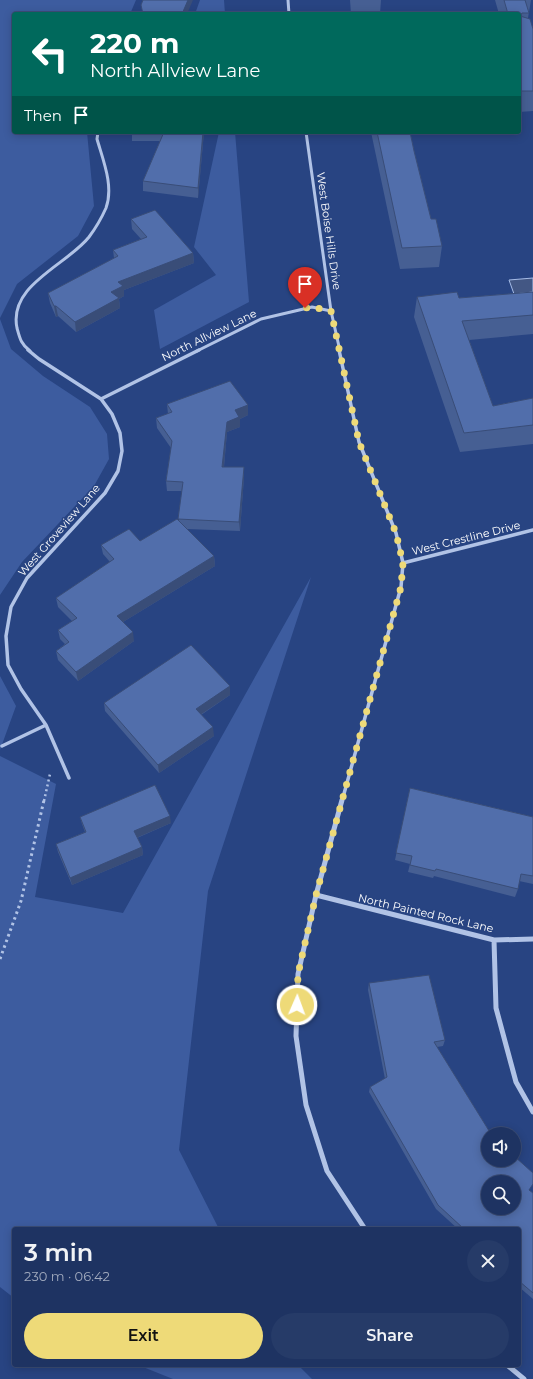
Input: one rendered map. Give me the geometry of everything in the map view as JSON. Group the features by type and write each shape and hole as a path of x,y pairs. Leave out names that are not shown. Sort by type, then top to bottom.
{"street":[{"path":"288,0 289,12"},
{"name":"West Groveview Lane","path":"69,778 46,725 21,689 8,665 6,636 11,607 27,578 105,493 118,471 122,451 120,433 112,414 101,399 39,359 21,344 16,322 17,307 25,292 90,237 106,207 109,183 98,134"},
{"name":"West Boise Hills Drive","path":"306,134 331,311 359,442 396,533 403,563 401,587 316,895 298,974 296,1036 306,1105 327,1171 364,1227"},
{"name":"North Allview Lane","path":"101,399 262,319 312,307 331,311"},
{"name":"West Crestline Drive","path":"403,563 533,530"},
{"path":"2,746 46,725"},
{"name":"North Painted Rock Lane","path":"316,895 494,940 533,939"},
{"path":"494,940 496,1008 516,1082 533,1112"},
{"path":"509,1367 524,1379"}],"path":[{"path":"0,959 21,901 56,747"}],"shaded area":[{"path":"0,0 136,0 131,12 12,12 12,134 87,134 94,206 78,236 17,284 0,318"},
{"path":"200,0 224,0 225,12 196,12"},
{"path":"219,134 235,134 249,302 160,349 154,310 216,275 194,247"},
{"path":"533,278 533,292 514,294 509,280"},
{"path":"0,319 11,349 43,376 90,407 107,434 109,459 94,486 22,562 0,595"},
{"path":"311,577 208,891 179,1150 218,1227 12,1227 12,1296 0,1287 0,756 56,784 35,897 123,913"},
{"path":"0,676 16,706 0,750"},
{"path":"143,1367 300,1367 312,1379 173,1379"}],"building":[{"path":"143,0 188,0 183,12 143,12 141,5"},
{"path":"504,0 525,0 529,13 522,13 521,14 521,12 507,12"},
{"path":"521,16 530,19 533,29 533,91 521,91"},
{"path":"163,134 203,134 198,188 143,181"},
{"path":"377,134 410,134 431,219 436,219 442,246 402,248"},
{"path":"155,210 193,253 118,282 123,286 111,292 119,298 75,322 56,306 54,306 48,293 118,256 113,250 147,237 131,219"},
{"path":"457,292 459,298 533,292 533,315 462,321 493,406 533,398 533,425 464,433 417,297"},
{"path":"230,381 248,405 235,410 239,417 227,422 222,467 244,467 239,522 178,519 183,482 166,481 172,441 156,418 172,412 167,404"},
{"path":"177,519 214,556 117,616 133,632 76,672 56,651 69,642 58,630 77,618 56,598 114,559 101,545 129,529 140,541"},
{"path":"191,645 230,686 196,709 213,727 158,765 104,703"},
{"path":"155,785 170,816 134,831 142,847 70,878 56,844 86,832 80,817"},
{"path":"410,788 533,817 533,876 521,874 518,889 436,869 435,871 410,865 412,856 396,853"},
{"path":"429,975 445,1040 434,1042 487,1127 481,1127 481,1167 521,1167 521,1162 533,1173 533,1184 529,1190 533,1193 533,1293 521,1283 521,1227 462,1227 438,1205 370,1087 387,1077 369,983"}],"route":[{"path":"297,1005 298,974 316,895 401,587 403,563 396,533 359,442 331,311 312,307 305,308"}]}
